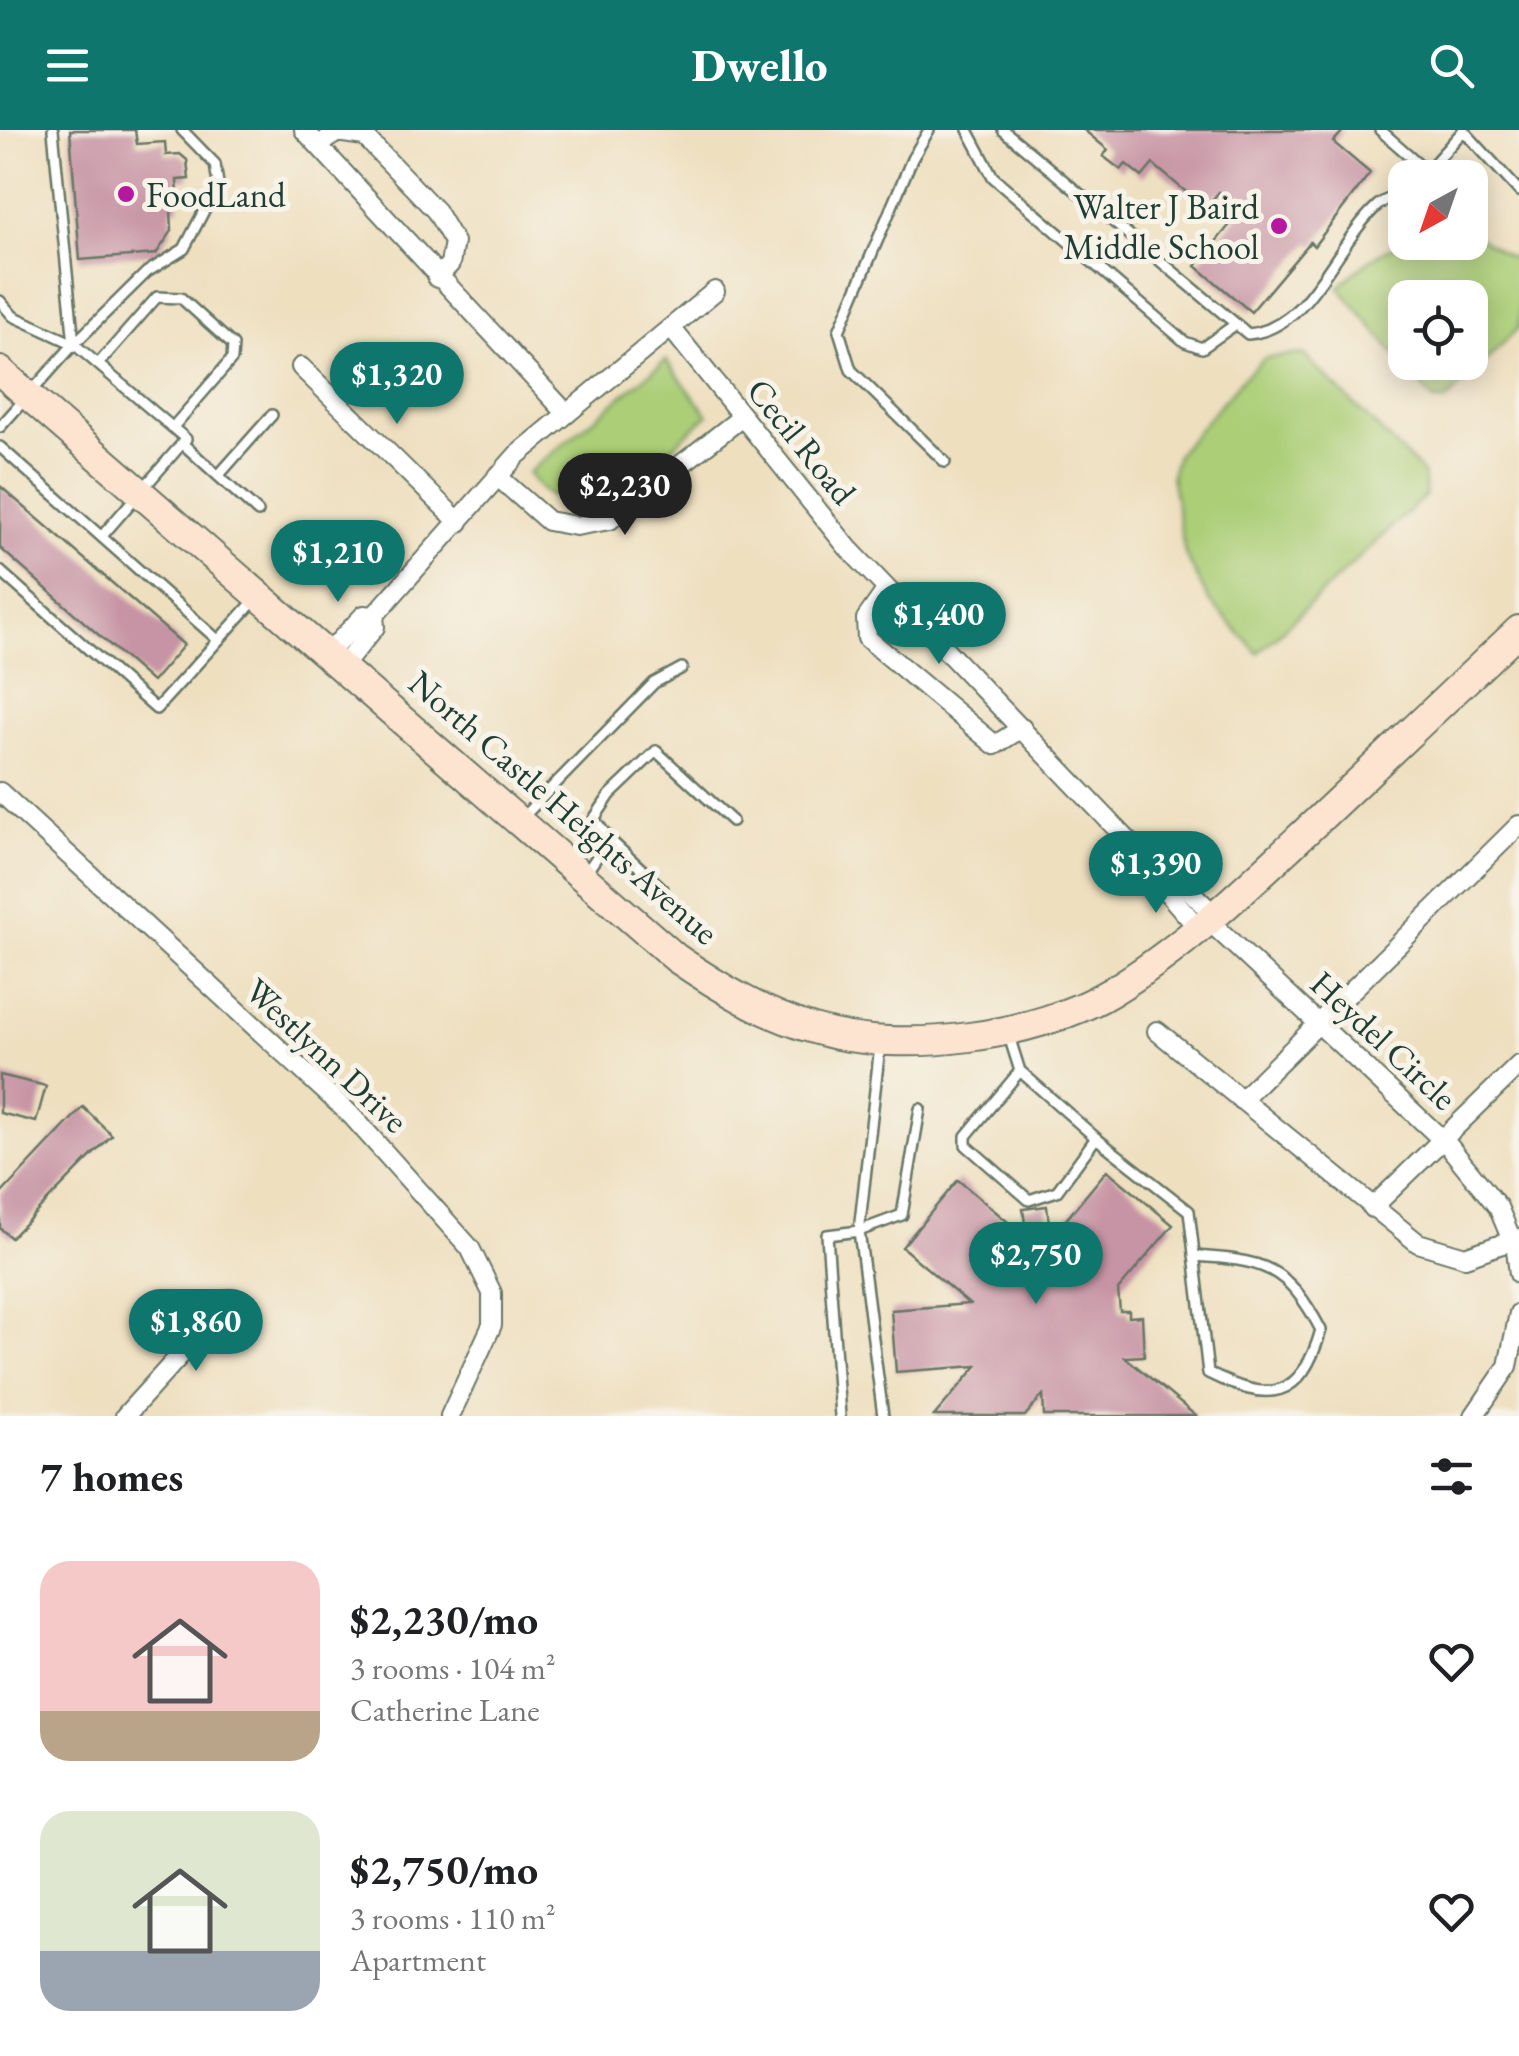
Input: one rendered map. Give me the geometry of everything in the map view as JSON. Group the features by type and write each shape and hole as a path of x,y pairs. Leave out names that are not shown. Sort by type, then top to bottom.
{"street":[{"path":"304,130 437,278 568,414"},
{"path":"319,146 336,132 364,136 436,212 454,242 450,264 437,278"},
{"path":"336,659 349,626 364,615 374,616 498,476 715,291"},
{"name":"Cecil Road","path":"672,329 792,484 1164,879"},
{"path":"301,366 459,522"},
{"name":"North Castle Heights Avenue","path":"0,371 676,958 743,1001 817,1030 881,1038 1007,1030 1055,1019 1112,991 1208,922 1519,630"},
{"path":"498,476 548,521 576,526 610,520 742,418"},
{"path":"887,589 866,619 867,638 996,745 1022,728"},
{"name":"Westlynn Drive","path":"0,792 352,1116 470,1248 492,1293 492,1325 450,1416"},
{"path":"1241,1100 1519,825"},
{"name":"Heydel Circle","path":"1164,879 1167,892 1208,922 1443,1140 1498,1207 1516,1241 1519,1274"},
{"path":"1158,1031 1418,1242 1465,1257 1516,1241"},
{"path":"1372,1208 1519,1065"},
{"path":"125,1416 230,1299"},
{"path":"1474,1416 1515,1358 1519,1313"}],"lane":[{"path":"53,130 74,344"},
{"path":"0,427 74,344 147,272 184,249 218,184 214,164 182,130"},
{"path":"929,130 912,159 839,331 851,370 945,462"},
{"path":"968,130 993,177 1186,342 1202,348 1236,324"},
{"path":"1003,130 1248,334 1270,332 1307,298 1379,203 1388,200"},
{"path":"1380,130 1410,160"},
{"path":"1436,160 1463,130 1519,191"},
{"path":"99,362 157,297 181,298 233,345 232,359 173,427"},
{"path":"0,301 14,316 74,344 99,362 186,440 102,536"},
{"path":"218,476 272,415"},
{"path":"183,444 258,512"},
{"path":"0,448 218,640"},
{"path":"0,571 156,708 260,594"},
{"path":"518,822 654,683 682,668"},
{"path":"663,889 609,839 594,819 610,794 656,751 732,821"},
{"path":"582,879 609,839"},
{"path":"1007,1030 1020,1071 1188,1211 1208,1373 1248,1393 1284,1389 1311,1363 1321,1330 1301,1292 1254,1260 1194,1256"},
{"path":"881,1038 859,1231 883,1416"},
{"path":"1020,1071 966,1136 966,1145 1029,1200 1056,1191 1096,1138"},
{"path":"840,1416 828,1235 859,1231 902,1215 920,1109"}],"green space":[{"path":"1488,243 1519,263 1519,327 1488,358 1488,280 1388,280 1388,346 1339,287 1388,249 1388,260 1488,260"},
{"path":"1303,354 1423,473 1426,495 1258,653 1209,600 1185,554 1171,475 1177,454 1245,376 1265,358"},
{"path":"666,360 708,415 642,474 603,501 570,504 550,496 534,482 528,473"},
{"path":"1416,380 1467,380 1446,401 1434,401"}],"building":[{"name":"FoodLand","path":"70,130 135,130 137,144 165,142 166,155 180,154 187,160 189,179 177,180 179,208 171,209 172,231 156,254 80,260"},
{"name":"Walter J Baird Middle School","path":"1084,130 1344,130 1333,142 1370,173 1314,246 1310,242 1251,312 1196,266 1241,211 1219,192 1205,208 1153,164 1142,177 1126,164 1121,170 1103,156 1108,150"},
{"path":"0,486 184,645 152,682 0,548"},
{"path":"0,1075 46,1086 36,1122 0,1113"},
{"path":"83,1107 112,1135 11,1238 0,1228 0,1195"},
{"path":"1107,1170 1173,1225 1118,1290 1120,1311 1129,1311 1129,1317 1142,1316 1144,1356 1125,1357 1196,1416 1044,1416 1043,1395 1025,1416 934,1416 977,1366 896,1372 891,1310 969,1304 902,1247 958,1180 1027,1238 1023,1209 1047,1206 1051,1238"}],"place":[{"name":"FoodLand","path":"126,194"},
{"name":"Walter J Baird Middle School","path":"1279,226"}]}
